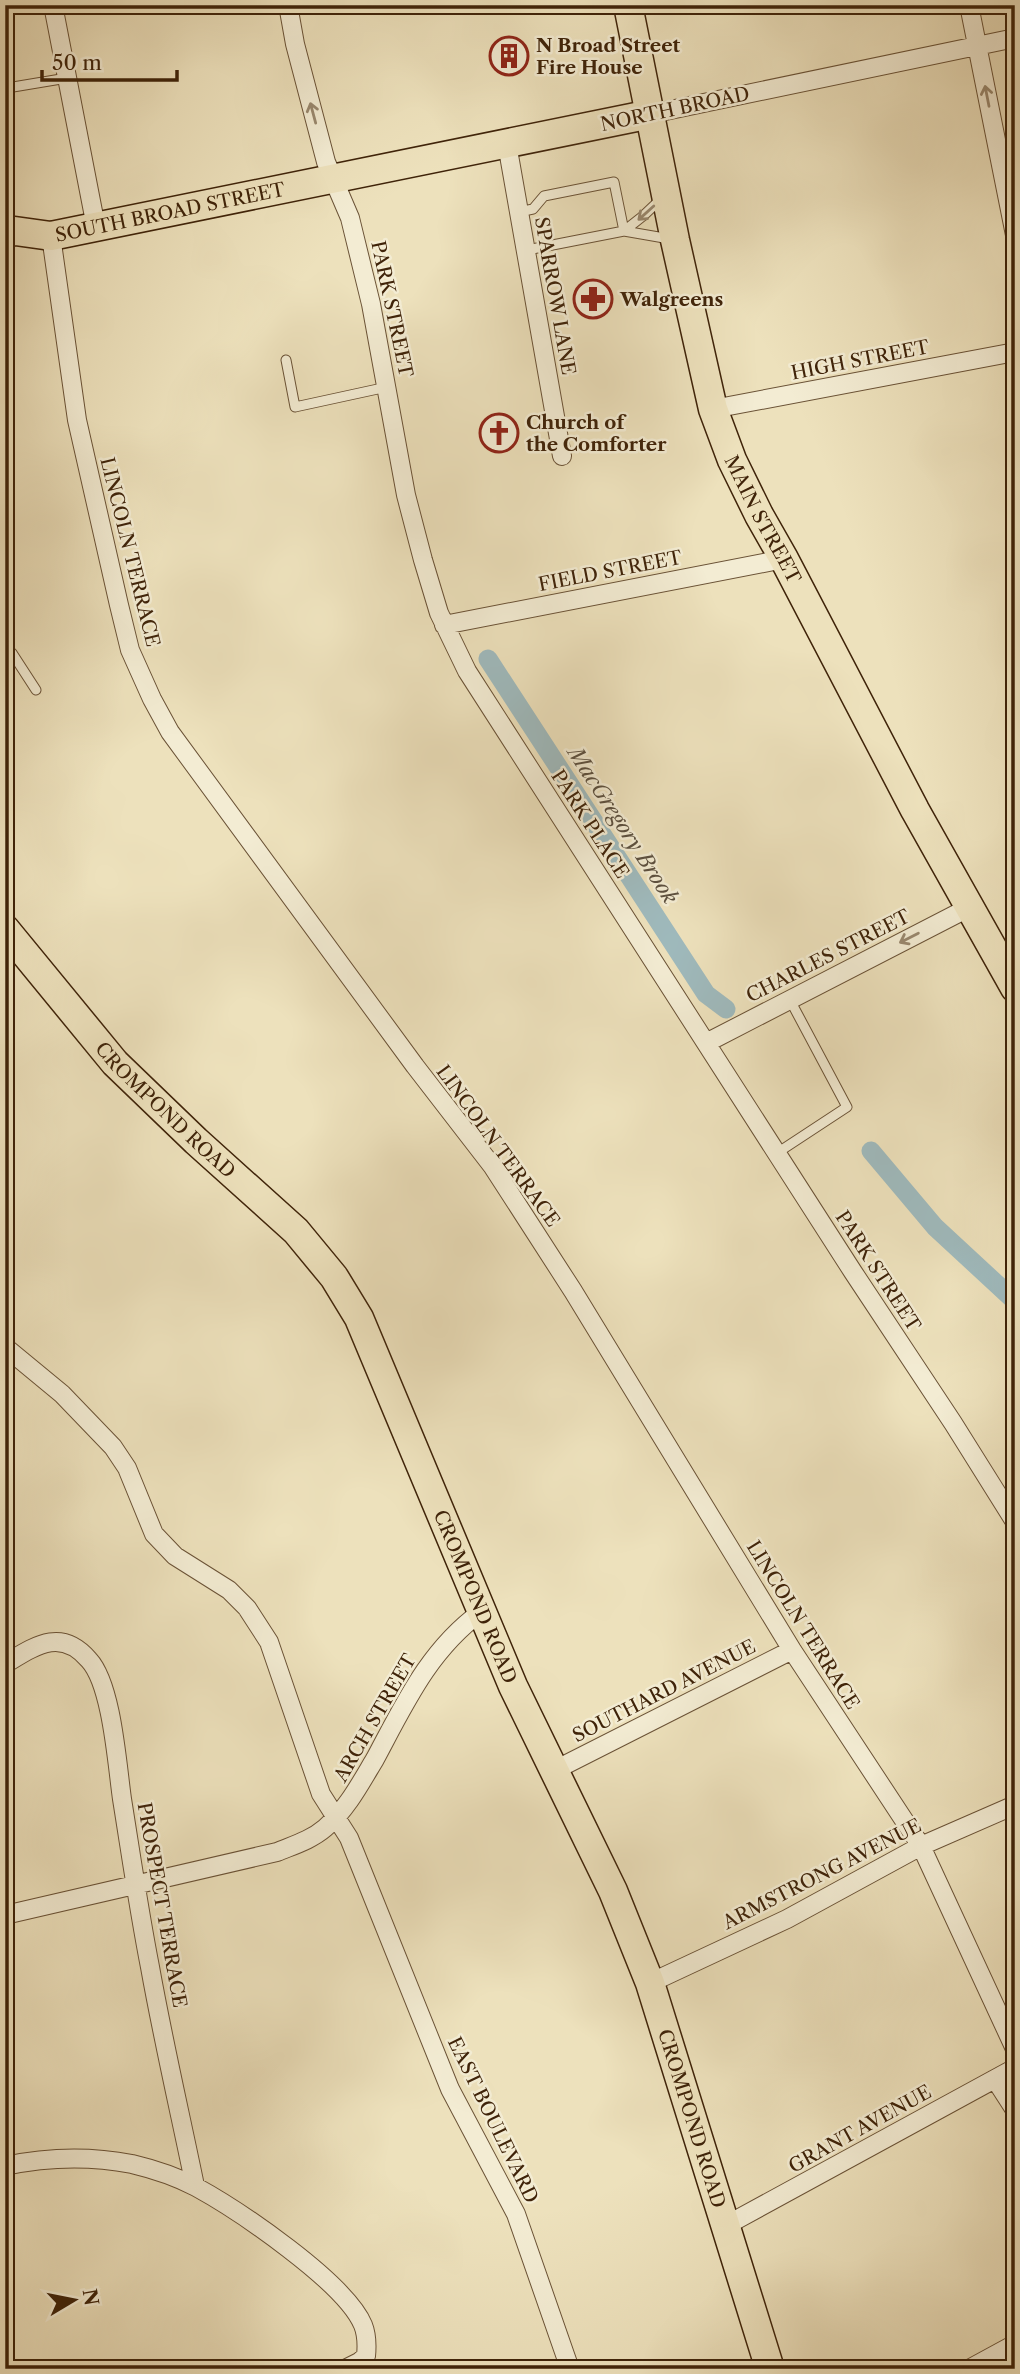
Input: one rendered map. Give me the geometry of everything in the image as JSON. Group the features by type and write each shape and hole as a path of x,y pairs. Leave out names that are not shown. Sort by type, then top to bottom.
{"main road":[{"name":"MAIN STREET","path":"628,5 713,409 732,460 915,810 1015,988"},
{"name":"NORTH BROAD","path":"334,178 651,114"},
{"name":"SOUTH BROAD STREET","path":"5,233 15,231 51,236 334,178"},
{"name":"CROMPOND ROAD","path":"5,929 115,1063 296,1231 334,1277 359,1318 513,1686 613,1891 650,1983 770,2369"}],"street":[{"path":"52,5 96,227"},
{"name":"PARK STREET","path":"288,5 298,57 326,162 350,218 372,304 406,495 422,560 444,625"},
{"path":"969,5 1015,235"},
{"name":"NORTH BROAD","path":"651,114 1015,38"},
{"name":"SPARROW LANE","path":"507,144 562,456"},
{"name":"LINCOLN TERRACE","path":"51,236 77,420 130,650 152,699 170,732 415,1066 493,1167 573,1291 792,1650 921,1846 1015,2049"},
{"name":"HIGH STREET","path":"713,409 1015,352"},
{"name":"FIELD STREET","path":"444,625 784,559"},
{"name":"PARK PLACE","path":"444,625 467,671 706,1043"},
{"name":"CHARLES STREET","path":"706,1043 970,907"},
{"name":"PARK STREET","path":"706,1043 1015,1522"},
{"name":"EAST BOULEVARD","path":"5,1347 62,1394 113,1447 127,1468 154,1534 175,1556 229,1590 247,1608 269,1642 321,1794 349,1838 450,2089 516,2214 570,2369"},
{"name":"ARCH STREET","path":"5,1915 277,1852 309,1839 352,1799 424,1670 458,1628 481,1612"},
{"name":"PROSPECT TERRACE","path":"5,1664 37,1645 55,1641 68,1643 92,1662 101,1679 111,1725 150,1967 195,2186"},
{"name":"SOUTHARD AVENUE","path":"555,1770 792,1650"},
{"name":"ARMSTRONG AVENUE","path":"650,1983 787,1919 921,1846 1015,1805"},
{"name":"GRANT AVENUE","path":"725,2226 1015,2068"},
{"path":"995,2079 1015,2110"},
{"path":"5,2166 37,2159 92,2159 132,2164 195,2186 248,2218 347,2299 363,2325 367,2343 366,2356 345,2369"},
{"path":"969,2369 1015,2344"}],"lane":[{"path":"6,87 67,78"},
{"path":"519,212 533,209 544,196 614,182 624,230"},
{"path":"624,230 666,194"},
{"path":"527,250 624,230 676,240"},
{"path":"286,360 295,407 387,387"},
{"path":"5,650 12,653 36,690"},
{"path":"777,1153 847,1107 790,1000"}],"waterway":[{"name":"MacGregory Brook","path":"488,659 706,994 726,1009"},
{"name":"MacGregory Brook","path":"871,1151 935,1227 1015,1301"}],"place":[{"name":"N Broad Street Fire House","path":"509,56"},
{"name":"Walgreens","path":"593,299"},
{"name":"Church of the Comforter","path":"499,433"}]}
